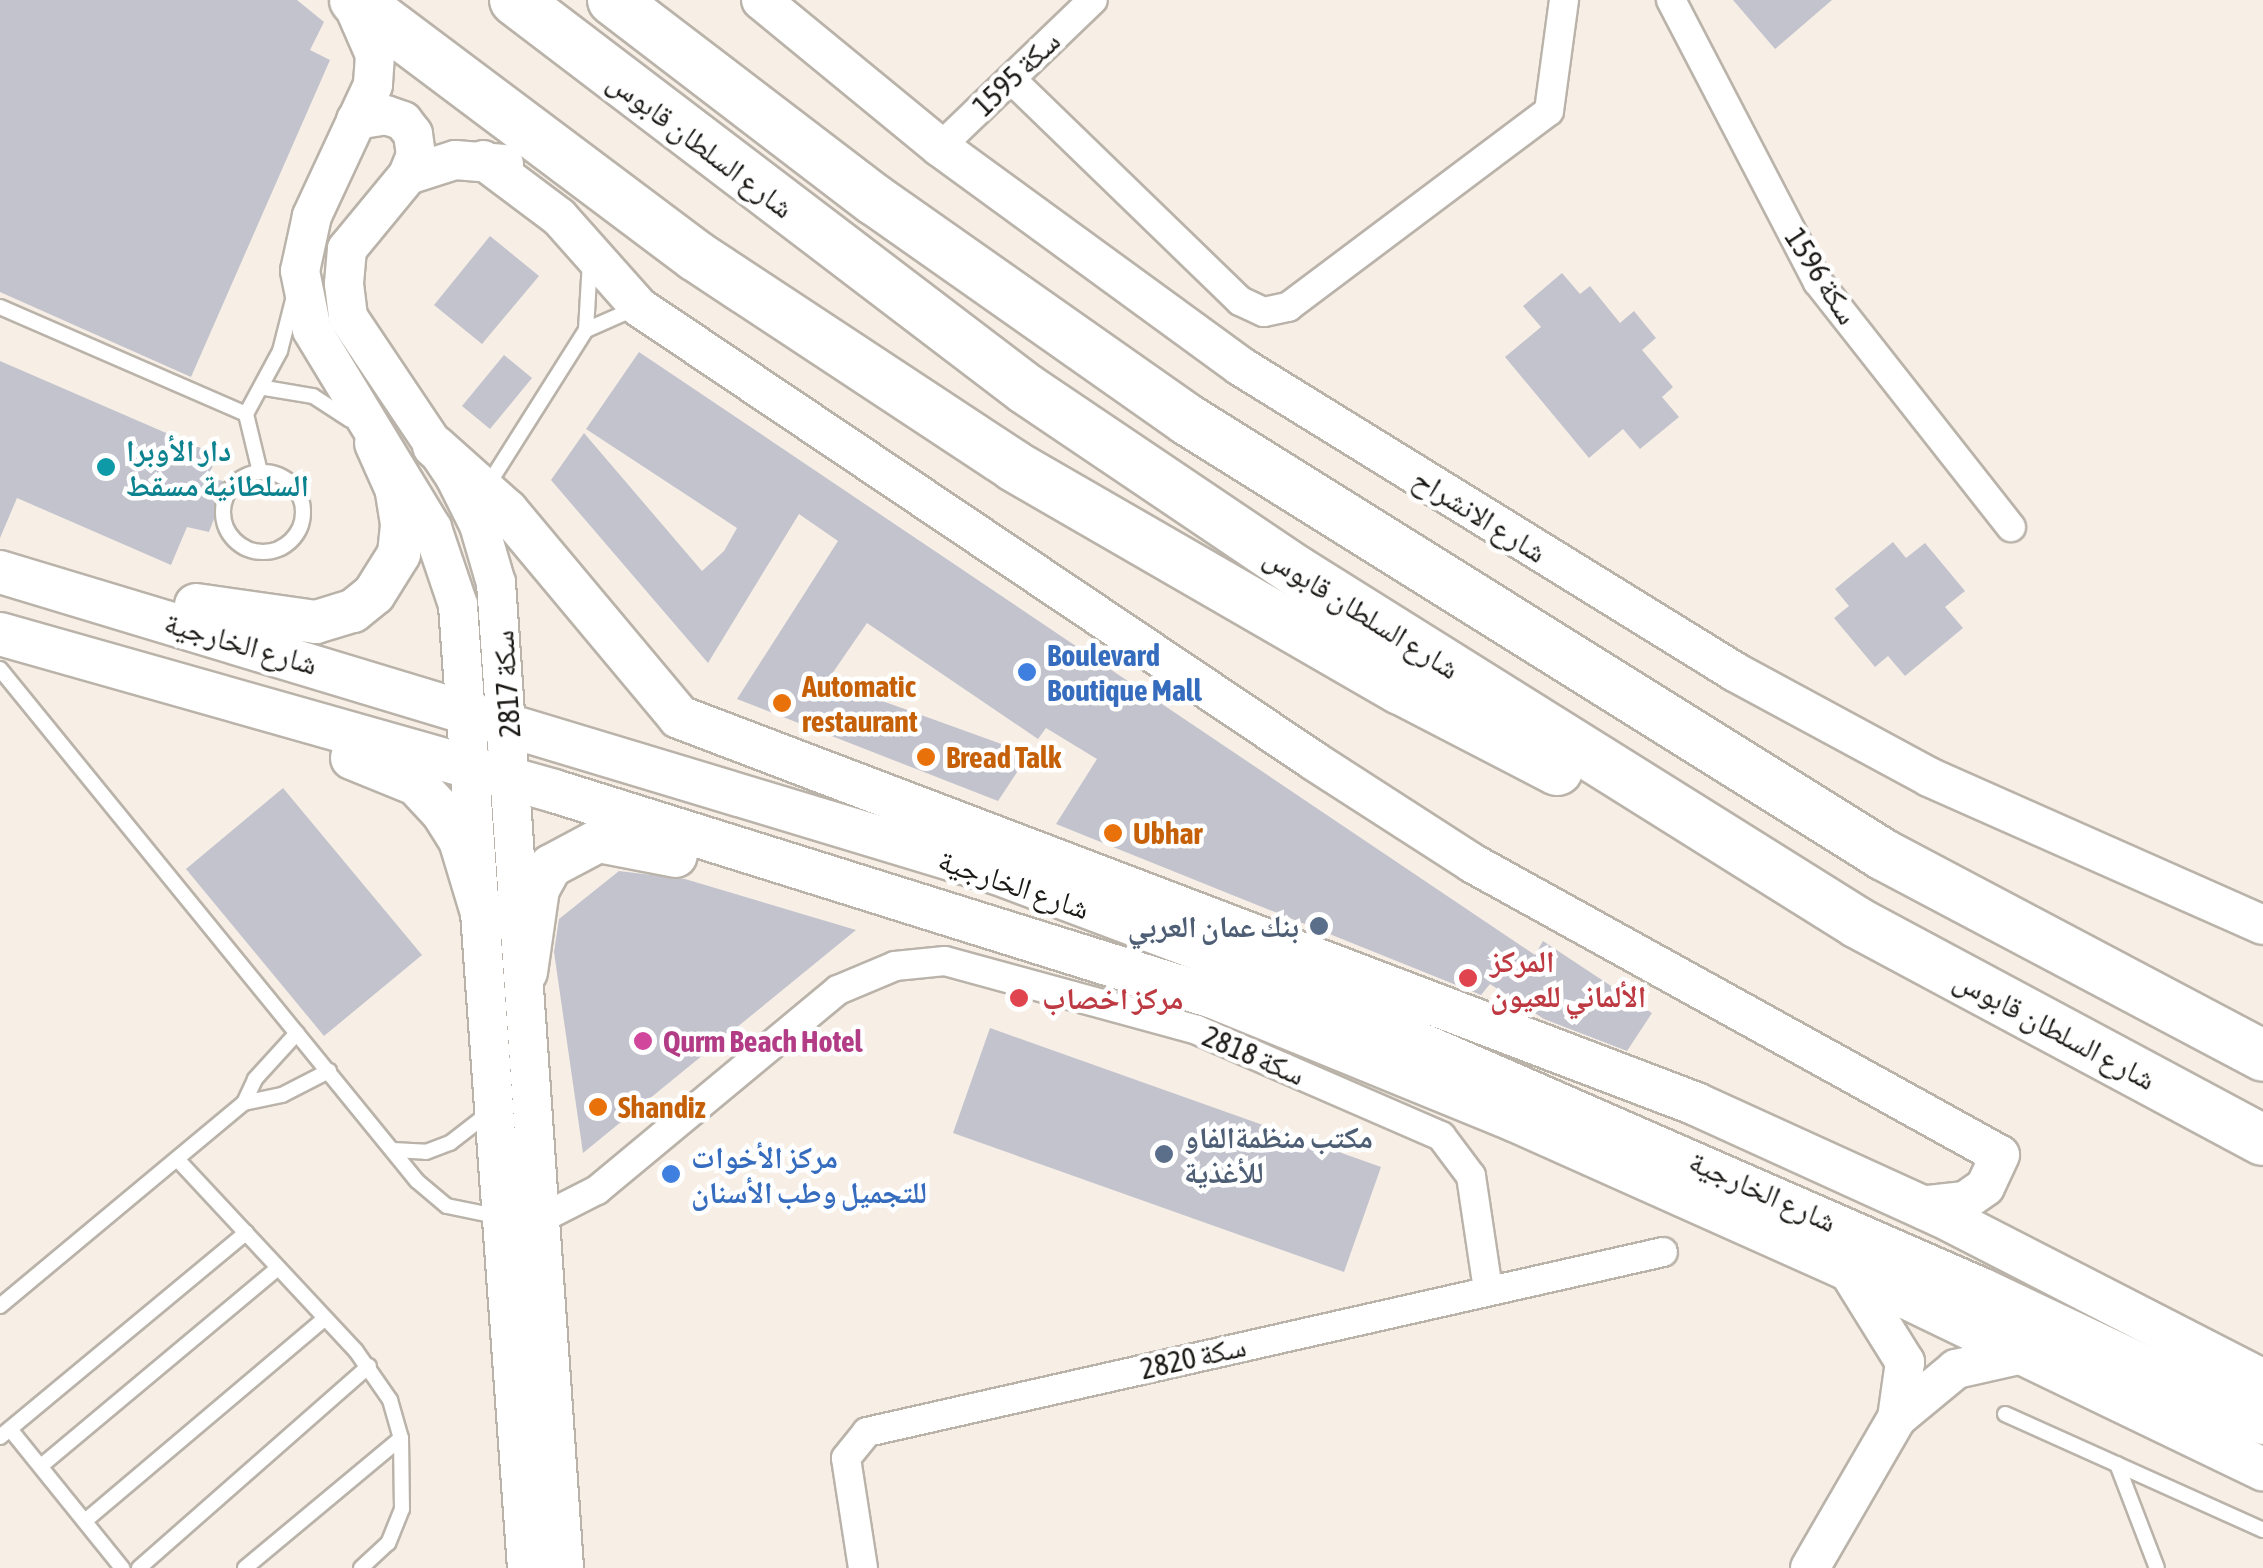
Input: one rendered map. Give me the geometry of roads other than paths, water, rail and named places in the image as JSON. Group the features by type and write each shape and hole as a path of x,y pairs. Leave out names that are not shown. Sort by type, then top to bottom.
{"highway":[{"path":"353,0 696,256 1014,466 1385,680 1858,924"},
{"name":"شارع السلطان قابوس","path":"515,0 1026,389 1296,572 1858,924 2263,1140"},
{"name":"شارع السلطان قابوس","path":"613,0 875,200 1188,420 1884,855 2263,1056"}],"main road":[{"path":"0,570 282,620 336,618 374,594 399,554 396,488 376,443"},
{"path":"434,446 484,490 679,717 1480,1026 1586,1058 1919,1206 2263,1382"},
{"name":"شارع الخارجية","path":"0,570 997,873 1226,959 1533,1088 2263,1423"},
{"name":"شارع الخارجية","path":"0,634 493,774 1213,997 1514,1120 1846,1269 2263,1470"},
{"path":"181,688 416,784 460,840 485,924"},
{"path":"526,972 538,890 552,866 598,841 633,844 850,904 938,913"},
{"path":"1533,1088 1572,1088 1702,1134 1792,1148"}],"street":[{"name":"سكة 2817","path":"353,0 375,56 373,85 312,216 300,271 312,330 448,560 490,717"},
{"name":"شارع الانشراح","path":"761,0 940,147 1240,366 1736,672 1929,777 2263,925"},
{"name":"سكة 1595","path":"940,147 1093,0"},
{"path":"1011,79 1240,302 1264,312 1288,307 1549,111 1564,0"},
{"name":"سكة 1596","path":"1671,0 1818,282 2011,527"},
{"path":"356,120 386,115 402,122 414,134 416,156 408,175"},
{"path":"408,175 455,160 483,160 585,196 696,256"},
{"path":"483,160 558,217 639,307 1472,864 2000,1155 1985,1186 1965,1201 1919,1206"},
{"name":"سكة 2817","path":"408,175 347,250 344,284 348,317 367,351 434,446 479,525 496,583 490,717 493,774 485,924 527,1568"},
{"name":"سكة 2817","path":"493,774 526,972 564,1568"},
{"name":"سكة 2818","path":"542,1218 596,1190 838,990 894,966 945,961 1197,1030 1441,1136 1471,1176 1488,1290"},
{"name":"سكة 2820","path":"863,1568 846,1458 867,1432 1662,1252"},
{"path":"1846,1269 1905,1362 1897,1418"},
{"path":"1810,1568 1897,1418 1956,1369 2023,1354"}],"lane":[{"path":"484,490 554,388 586,330 590,256"},
{"path":"260,472 246,414 264,388 300,271"},
{"path":"586,330 639,307"},
{"path":"0,308 246,414"},
{"path":"264,388 334,405 376,443"},
{"path":"260,472 292,485 303,507 298,532 270,552 242,546 223,515 231,488 260,472"},
{"name":"سكة 2818","path":"0,669 393,1150 447,1206 504,1218 542,1218"},
{"path":"0,1306 244,1103 255,1079 297,1033"},
{"path":"244,1103 282,1095 329,1071"},
{"path":"393,1150 426,1152 450,1143 496,1106"},
{"path":"177,1159 369,1366 390,1400 401,1438 397,1527 361,1568"},
{"path":"122,1568 41,1466 5,1433 246,1233"},
{"path":"41,1466 278,1268"},
{"path":"84,1521 325,1318"},
{"path":"139,1568 369,1366"},
{"path":"2006,1414 2263,1530"},
{"path":"245,1568 401,1438"},
{"path":"2116,1464 2156,1568"}],"place":[{"name":"دار الأوبرا السلطانية مسقط","path":"106,467"},
{"name":"Boulevard Boutique Mall","path":"1027,672"},
{"name":"Automatic restaurant","path":"782,703"},
{"name":"Bread Talk","path":"926,757"},
{"name":"Ubhar","path":"1113,833"},
{"name":"بنك عمان العربي","path":"1319,926"},
{"name":"المركز الألماني للعيون","path":"1468,978"},
{"name":"مركز اخصاب","path":"1019,998"},
{"name":"Qurm Beach Hotel","path":"643,1041"},
{"name":"Shandiz","path":"598,1107"},
{"name":"مكتب منظمةالفاو للأغذية","path":"1164,1154"},
{"name":"مركز الأخوات للتجميل وطب الأسنان","path":"671,1174"}]}
